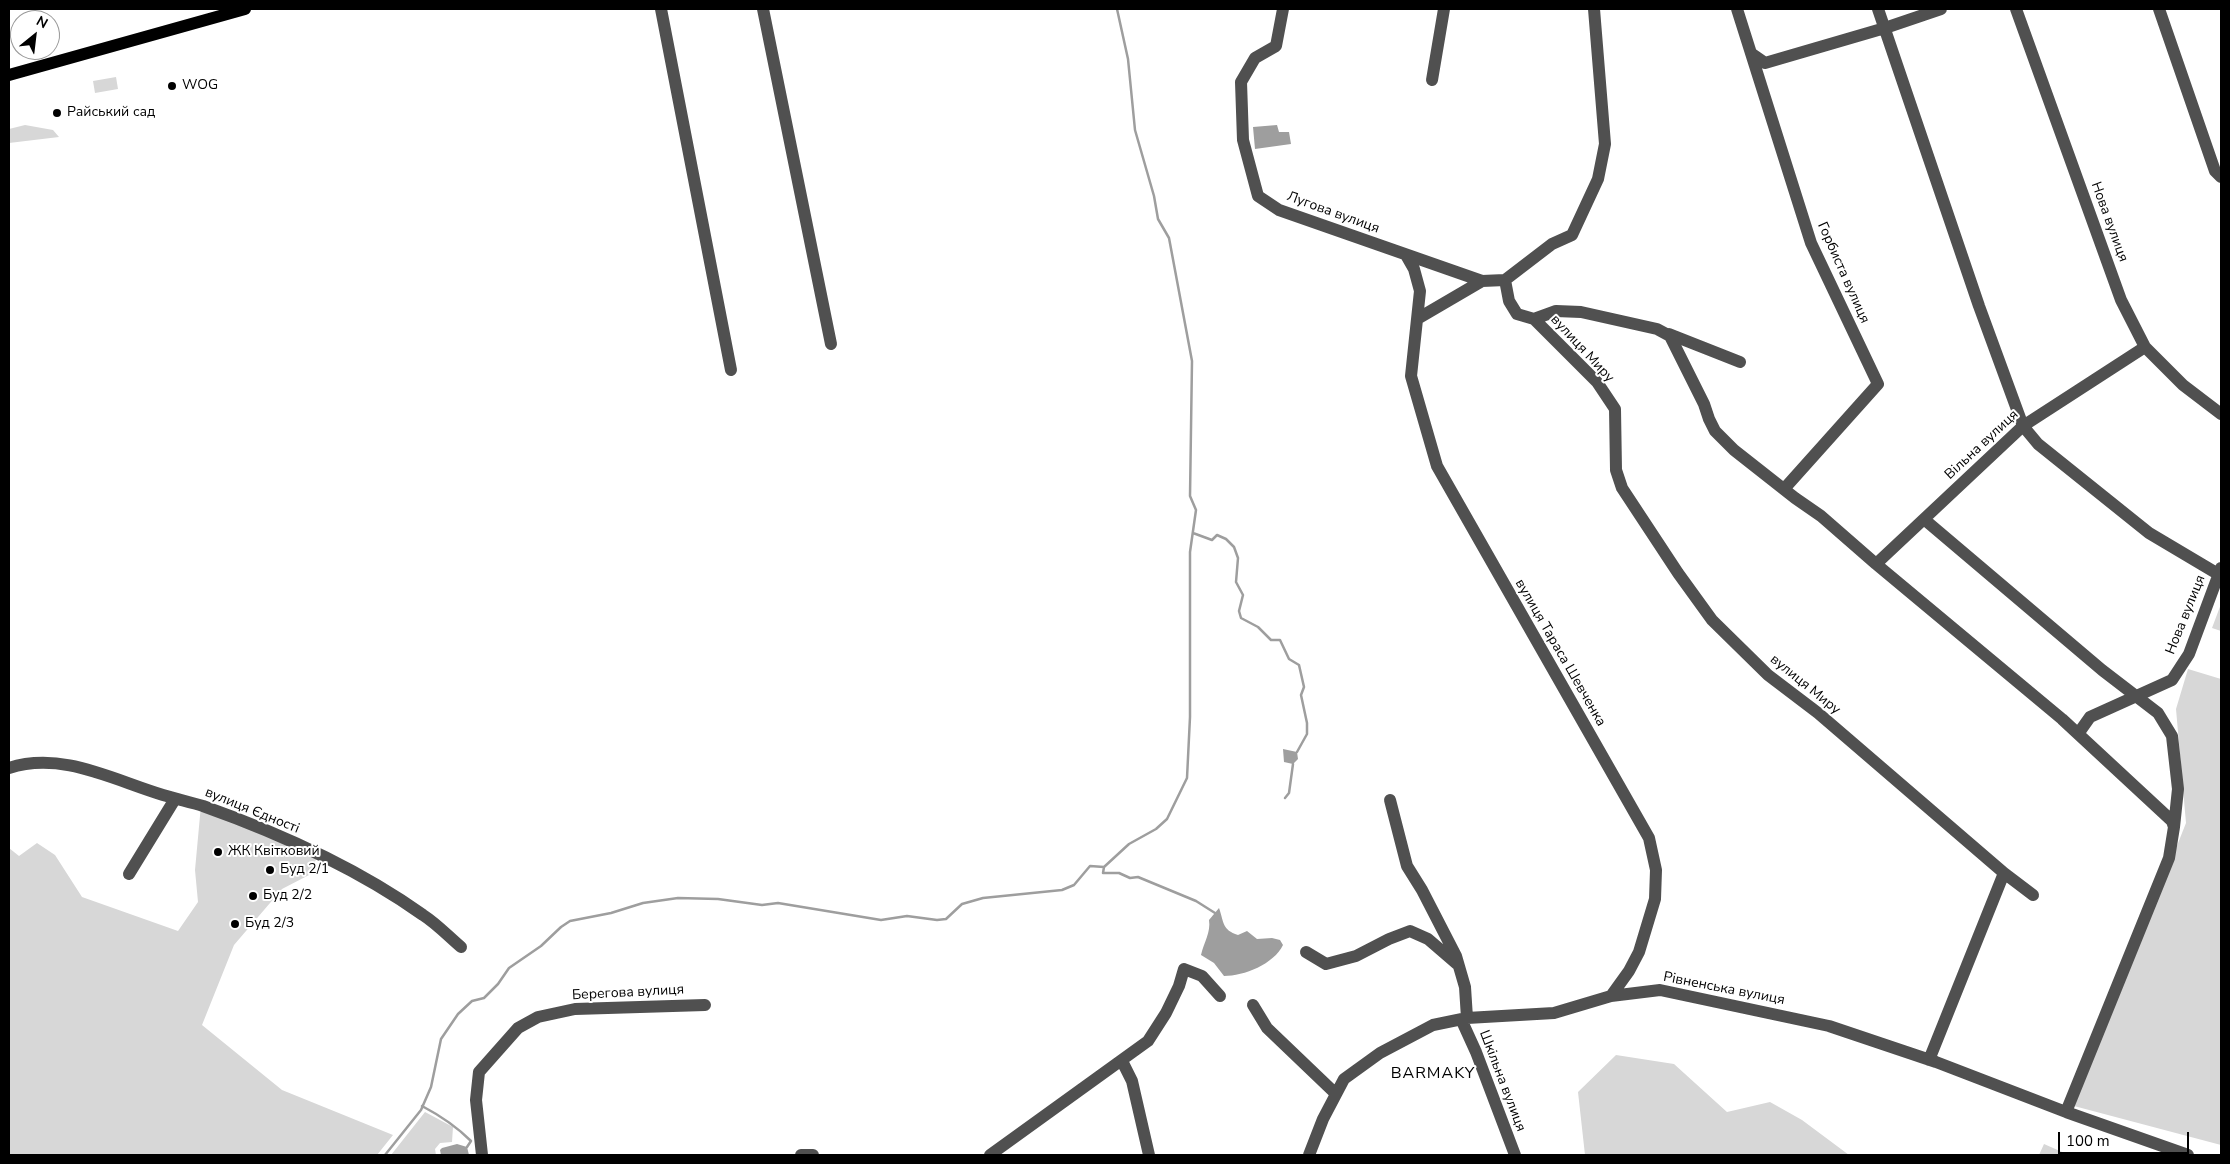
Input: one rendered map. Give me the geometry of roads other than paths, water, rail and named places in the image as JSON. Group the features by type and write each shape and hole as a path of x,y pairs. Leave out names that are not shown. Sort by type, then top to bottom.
{"main road":[{"path":"9,75 245,9"}],"street":[{"path":"661,9 731,370"},
{"path":"763,9 831,344"},
{"name":"Лугова вулиця","path":"1283,9 1276,46 1256,58 1241,82 1243,140 1258,196 1279,210 1482,281"},
{"path":"1432,80 1444,9"},
{"path":"1418,319 1482,281 1504,280 1552,244 1572,235 1598,179 1605,144 1594,9"},
{"name":"Горбиста вулиця","path":"1737,9 1811,243 1878,384 1784,489"},
{"path":"1878,9 1979,306 2023,426 2038,444 2149,533 2220,571"},
{"path":"1752,54 1765,63 1885,28 1941,9"},
{"name":"Нова вулиця","path":"2016,9 2121,300 2144,347 2183,385 2221,414"},
{"path":"2159,9 2215,171 2221,177"},
{"name":"вулиця Тараса Шевченка","path":"1406,255 1414,269 1420,290 1411,376 1437,466 1649,838 1656,870 1655,899 1639,952 1629,971 1611,996"},
{"name":"вулиця Миру","path":"1504,280 1509,301 1517,314 1534,319 1597,382 1615,409 1616,470 1622,488 1678,573 1712,620 1768,675 1818,713 2032,895"},
{"path":"1534,319 1556,311 1581,312 1664,332 1740,362"},
{"path":"1664,332 1675,343 1715,431 1734,450 1821,516 2078,734 2165,814 2172,821 2174,827"},
{"name":"Вільна вулиця","path":"1876,564 2023,426 2144,347"},
{"path":"1925,520 2158,714 2172,736 2178,789 2169,858 2066,1112"},
{"name":"Нова вулиця","path":"2078,734 2090,717 2172,680 2189,654 2220,571"},
{"name":"вулиця Єдності","path":"9,768 33,764 85,768 201,806 280,837 364,878 424,915 461,947"},
{"path":"129,874 175,798"},
{"path":"1390,800 1407,866 1422,890 1456,956 1465,987 1464,1018"},
{"path":"1929,1060 2004,873"},
{"path":"1306,952 1326,964 1356,956 1389,939 1410,932 1428,938 1459,966"},
{"path":"990,1155 1148,1042 1166,1013 1179,986 1184,969 1202,976 1220,996"},
{"name":"Рівненська вулиця","path":"1309,1155 1323,1119 1344,1079 1380,1053 1433,1025 1464,1018 1554,1013 1611,996 1660,990 1830,1026 1929,1060 2066,1112 2188,1155"},
{"name":"Берегова вулиця","path":"482,1155 476,1100 479,1072 518,1028 538,1017 575,1009 705,1005"},
{"path":"1253,1005 1267,1028 1336,1094"},
{"name":"Шкільна вулиця","path":"1464,1018 1514,1155"},
{"path":"1122,1061 1132,1081 1149,1155"},
{"path":"801,1155 813,1155"}],"waterway":[{"path":"385,1155 421,1110 431,1087 441,1039 458,1014 472,1001 484,998 498,984 509,968 541,946 570,921 611,913 643,903 678,898 718,899 762,905 778,903 881,920 907,916 937,920 946,919 962,904 983,898 1062,890 1074,885 1090,866 1104,867 1129,844 1156,829 1167,819 1187,778 1190,717 1190,552 1196,510 1190,496 1192,361 1169,238 1158,219 1154,196 1135,130 1128,59 1117,9"},
{"path":"1193,533 1212,540 1217,535 1226,539 1234,547 1238,558 1236,582 1243,595 1239,611 1241,618 1258,627 1271,640 1280,640 1289,659 1299,665 1304,687 1301,695 1307,723 1307,734 1297,752"},
{"path":"1285,798 1289,793 1293,764"},
{"path":"1104,867 1103,873 1119,873 1130,878 1138,877 1196,901 1215,913"},
{"path":"422,1106 448,1122 471,1141 467,1147"}],"place":[{"name":"WOG","path":"172,86"},
{"name":"Райський сад","path":"57,113"},
{"name":"ЖК Квітковий","path":"218,852"},
{"name":"Буд 2/1","path":"270,870"},
{"name":"Буд 2/2","path":"253,896"},
{"name":"Буд 2/3","path":"235,924"}],"district":[{"name":"BARMAKY","path":"1433,1074"}]}
